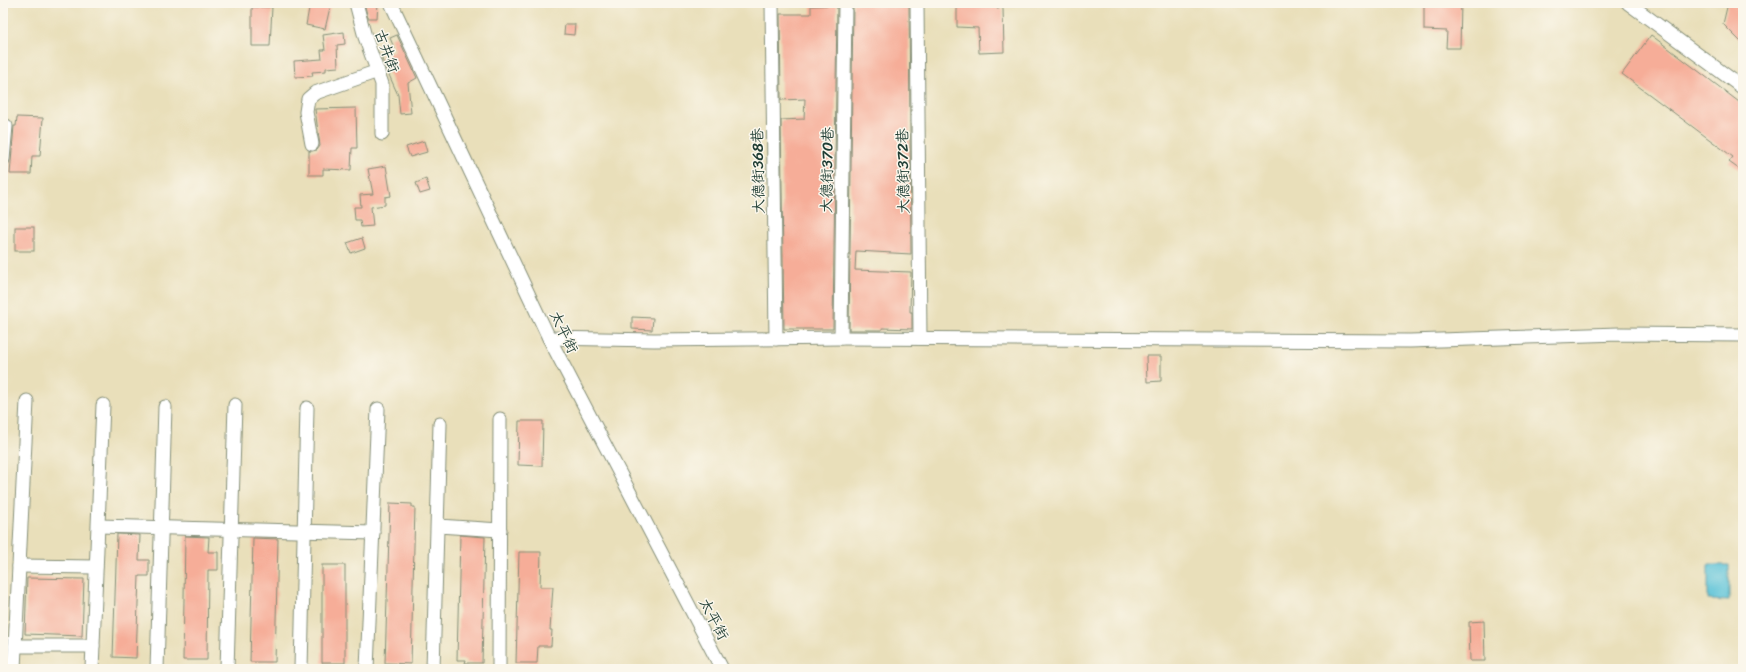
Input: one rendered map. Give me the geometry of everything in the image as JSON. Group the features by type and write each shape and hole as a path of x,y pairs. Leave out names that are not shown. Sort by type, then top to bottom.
{"street":[{"name":"古井街","path":"356,3 365,37 382,84 382,134"},
{"name":"太平街","path":"391,3 549,338 722,669"},
{"name":"大德街368巷","path":"772,3 776,339"},
{"name":"大德街370巷","path":"841,338 845,3"},
{"name":"大德街372巷","path":"917,3 920,338"},
{"path":"1628,3 1743,88"},
{"path":"312,144 306,112 308,98 315,93 378,71"},
{"path":"3,159 6,126"},
{"path":"549,338 654,340 920,338 1410,341 1619,334 1743,335"},
{"path":"14,669 27,401"},
{"path":"92,669 103,405"},
{"path":"227,669 235,405"},
{"path":"157,669 165,407"},
{"path":"301,669 307,408"},
{"path":"367,669 378,409"},
{"path":"499,669 500,419"},
{"path":"433,669 440,424"},
{"path":"99,526 373,533"},
{"path":"438,526 500,530"},
{"path":"19,566 96,567"},
{"path":"15,646 93,646"}],"water":[{"path":"1708,565 1729,565 1729,601 1708,600"}],"building":[{"path":"310,3 331,3 325,29 306,25"},
{"path":"364,3 378,3 377,18 368,18"},
{"path":"853,3 909,3 911,254 856,251 855,270 911,272 910,312 912,312 912,329 882,328 882,330 849,330"},
{"path":"957,3 997,3 997,9 1003,8 1004,52 979,53 978,28 957,27"},
{"path":"1427,3 1461,3 1460,48 1446,48 1447,31 1424,30 1424,6 1427,6"},
{"path":"1728,3 1743,3 1743,44 1723,24"},
{"path":"837,5 833,329 784,329 781,120 804,119 805,99 781,100 780,14 811,14 811,6"},
{"path":"252,7 272,7 270,46 252,46"},
{"path":"565,24 575,24 574,35 564,34"},
{"path":"344,32 345,44 337,45 338,67 326,68 326,71 312,72 313,76 295,77 294,61 322,59 321,50 325,50 323,35"},
{"path":"397,35 417,78 408,83 411,113 400,114 398,95 381,57 395,50 390,38"},
{"path":"1651,35 1743,105 1743,172 1729,162 1733,157 1622,74"},
{"path":"356,108 357,148 352,148 351,170 323,169 323,175 309,175 309,151 317,150 320,146 315,109"},
{"path":"17,117 43,118 40,156 32,156 31,174 10,174 14,126 16,126"},
{"path":"424,141 427,152 410,157 406,147"},
{"path":"386,166 391,196 385,197 385,205 371,207 373,226 361,227 360,220 355,220 354,207 361,207 360,195 373,194 368,169"},
{"path":"426,179 430,191 420,194 416,183"},
{"path":"15,227 34,227 34,251 15,251"},
{"path":"362,238 365,248 351,253 347,243"},
{"path":"632,317 653,318 652,330 632,329"},
{"path":"1146,356 1161,356 1161,381 1147,382"},
{"path":"519,421 543,421 542,466 518,465"},
{"path":"390,503 412,504 412,507 415,507 411,664 385,663"},
{"path":"117,534 140,535 139,560 149,560 149,576 139,576 136,658 113,657"},
{"path":"460,535 485,537 482,663 465,663 466,660 457,660"},
{"path":"185,536 209,537 208,552 218,552 218,570 208,570 207,660 183,660"},
{"path":"253,538 278,539 275,662 250,662"},
{"path":"519,552 541,552 540,587 553,587 550,630 552,630 551,646 538,646 537,663 516,663"},
{"path":"322,565 345,565 345,663 322,663"},
{"path":"27,578 84,579 82,636 25,634"},
{"path":"1484,621 1485,661 1470,661 1469,622"}]}
